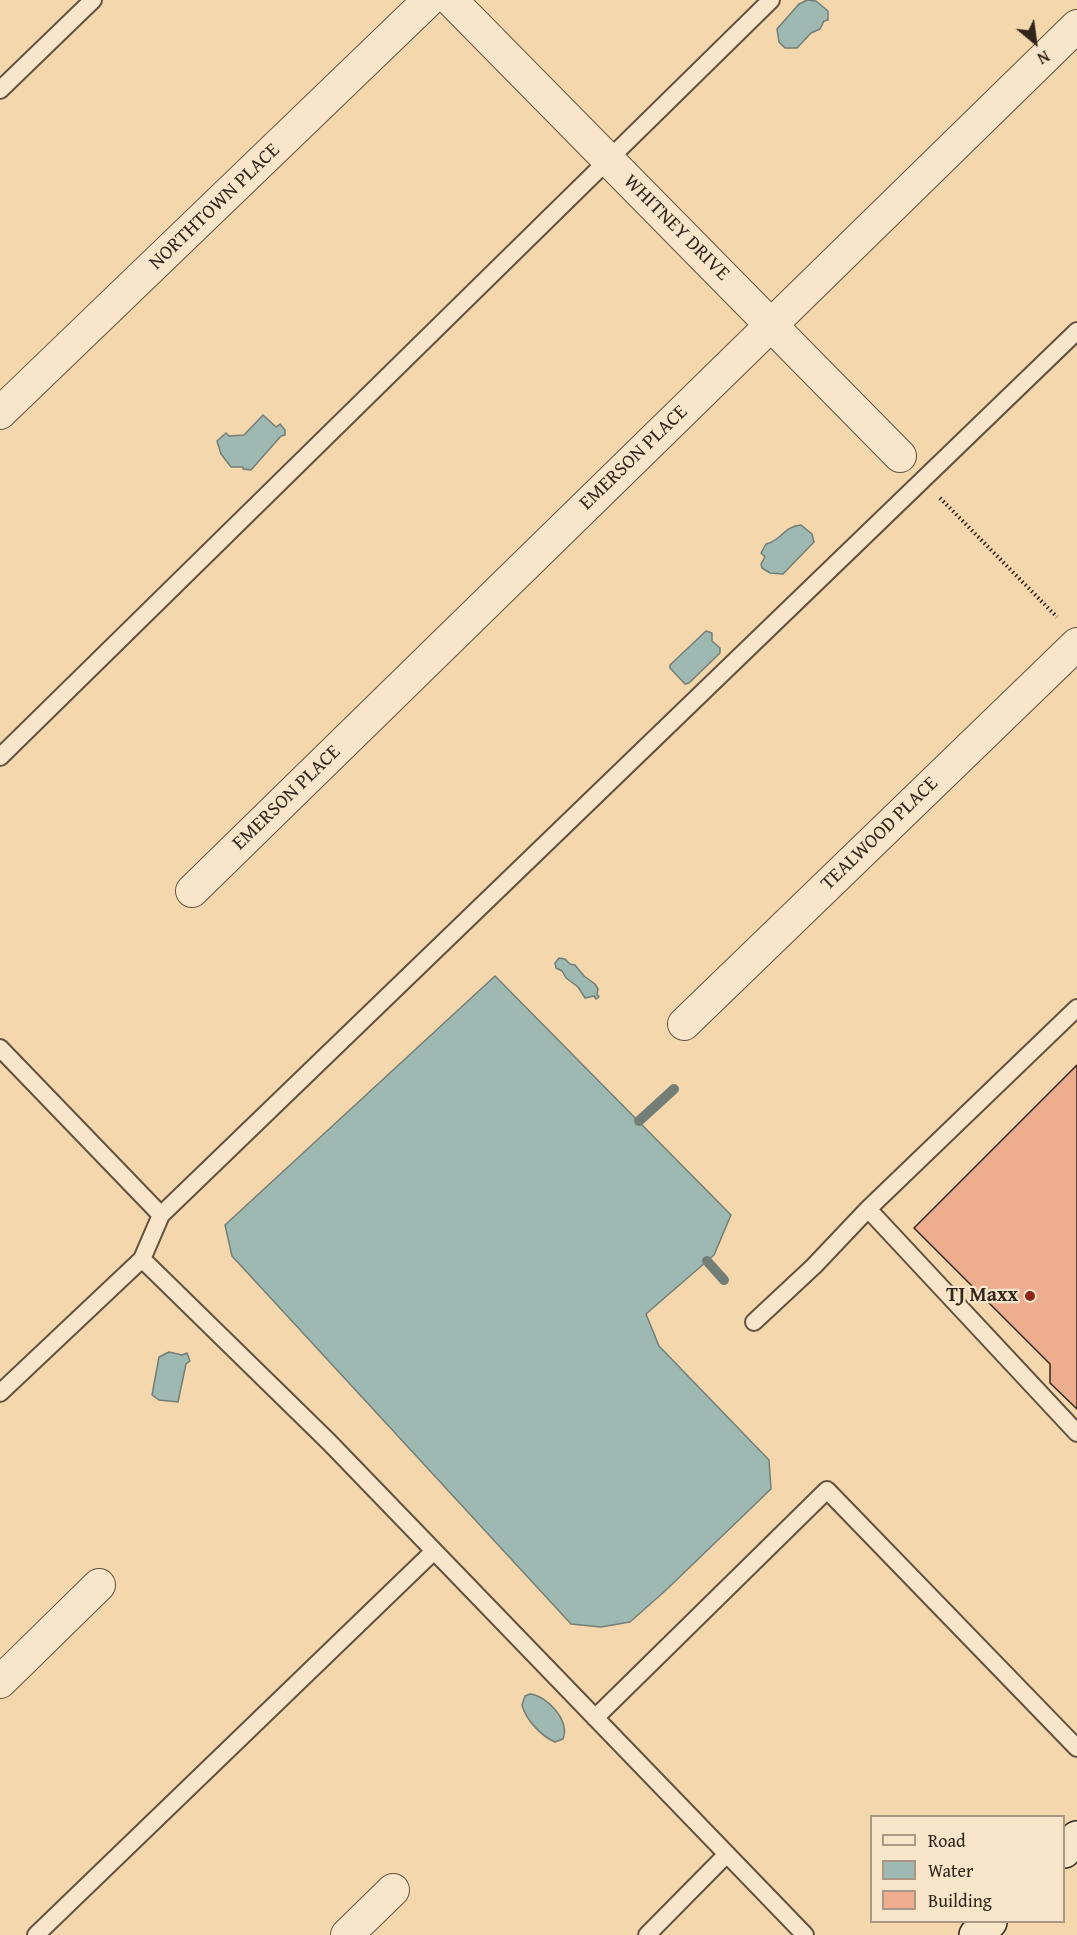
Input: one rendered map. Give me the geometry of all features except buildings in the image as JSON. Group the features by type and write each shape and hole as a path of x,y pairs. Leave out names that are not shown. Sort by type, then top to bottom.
{"street":[{"name":"NORTHTOWN PLACE","path":"0,413 429,0"},
{"name":"WHITNEY DRIVE","path":"451,0 900,456"},
{"name":"EMERSON PLACE","path":"192,891 1077,26"},
{"name":"TEALWOOD PLACE","path":"684,1024 1069,633"},
{"path":"0,1682 99,1585"},
{"path":"1065,1850 1077,1838"},
{"path":"347,1935 393,1890"},
{"path":"976,1935 989,1923"}],"lane":[{"path":"0,90 93,0"},
{"path":"0,757 771,0"},
{"path":"0,1394 142,1259 161,1215 1077,331"},
{"path":"754,1322 1077,1008"},
{"path":"0,1048 161,1215"},
{"path":"868,1209 1077,1433"},
{"path":"142,1259 329,1442 806,1935"},
{"path":"595,1718 827,1490 1077,1748"},
{"path":"36,1935 434,1551"},
{"path":"647,1935 727,1854"}],"path":[{"path":"923,480 1069,633"}],"water":[{"path":"807,0 816,1 828,11 828,20 824,21 820,29 811,33 797,48 785,48 779,42 777,29 799,4"},
{"path":"263,415 276,427 280,424 285,430 285,435 281,436 251,470 231,467 221,454 217,441 226,433 229,436 244,435"},
{"path":"801,525 812,534 814,542 783,574 770,573 762,568 761,564 765,557 761,553 766,544 790,528"},
{"path":"706,631 712,633 712,641 720,648 720,653 689,683 685,684 670,668 670,665"},
{"path":"559,958 575,965 595,984 599,997 585,998 578,987 556,968 555,963"},
{"path":"495,976 731,1215 714,1255 646,1314 659,1346 769,1460 771,1489 630,1622 601,1627 571,1624 232,1256 225,1225"},
{"path":"169,1352 182,1355 187,1353 190,1361 186,1364 178,1402 159,1400 152,1395 159,1357"},
{"path":"530,1694 544,1699 556,1710 563,1725 563,1739 555,1742 539,1732 531,1722 522,1705 525,1696"}],"waterway":[{"path":"639,1121 674,1089"},
{"path":"707,1261 724,1280"}],"place":[{"name":"TJ Maxx","path":"1030,1296"}]}
